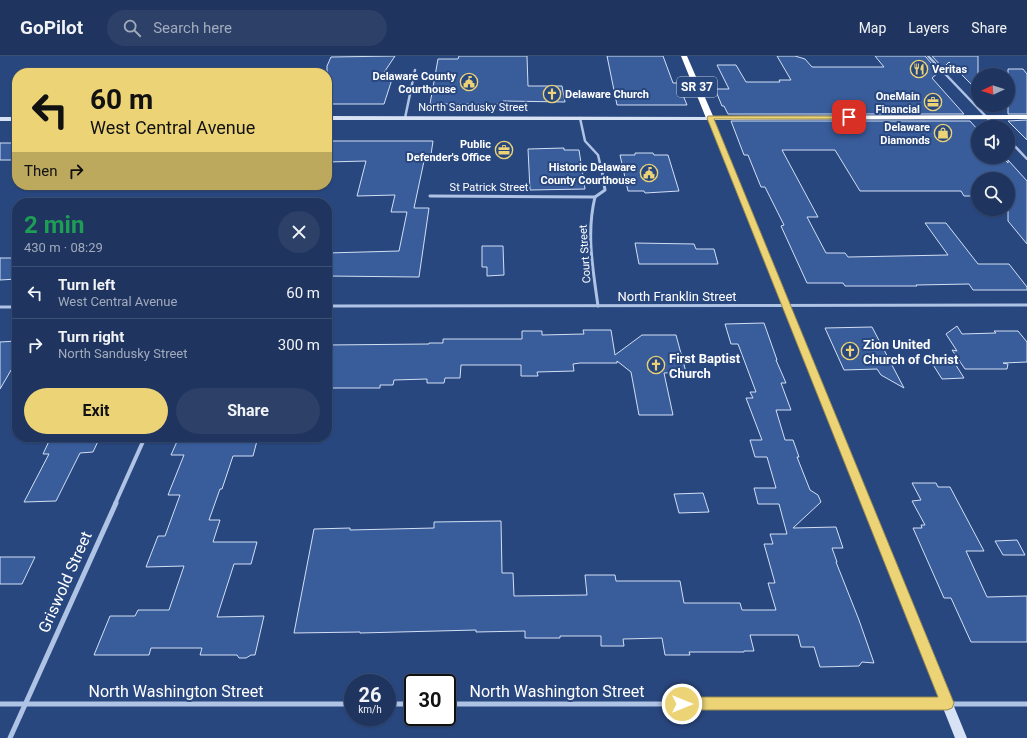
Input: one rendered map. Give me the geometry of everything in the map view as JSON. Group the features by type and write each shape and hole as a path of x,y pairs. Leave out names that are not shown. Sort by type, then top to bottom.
{"highway":[{"name":"SR 37","path":"684,56 710,118"},
{"name":"North Sandusky Street","path":"710,118 1027,117"}],"main road":[{"name":"North Sandusky Street","path":"332,118 710,118"},
{"name":"SR 37","path":"710,118 961,738"},
{"path":"0,119 12,119"}],"street":[{"path":"928,56 990,120"},
{"path":"405,118 415,70"},
{"name":"Court Street","path":"580,118 585,141 598,154 605,190 595,197 592,204 590,233 598,306"},
{"path":"1015,146 1027,159"},
{"name":"St Patrick Street","path":"430,196 595,197"},
{"name":"North Franklin Street","path":"332,306 1027,305"},
{"path":"0,307 12,307"},
{"name":"Griswold Street","path":"10,738 143,442"},
{"name":"North Washington Street","path":"0,704 344,704"},
{"name":"North Washington Street","path":"456,704 1027,704"}],"building":[{"path":"395,56 383,74 394,73 384,104 332,104 332,68 327,68 331,57"},
{"name":"Delaware County Courthouse","path":"459,56 527,56 528,86 562,86 565,102 503,101 503,104 430,104 438,59 458,59"},
{"path":"607,56 663,56 673,83 678,83 687,105 617,105"},
{"path":"777,56 795,56 805,59 812,67 884,67 875,56 925,56 939,72 932,78 964,114 728,114 724,106 722,106 715,89 729,89 717,65 736,65 746,82 780,82 779,80 791,80"},
{"path":"932,56 978,56 978,68 971,68 971,84 949,62 943,68"},
{"path":"1015,69 1023,69 1027,74 1027,114 1008,114 1008,112 1015,112"},
{"path":"1027,120 1027,140 1015,128 1015,121"},
{"path":"731,121 970,121 971,164 1012,164 1027,181 1027,244 1008,221 1008,216 1015,216 1015,172 971,172 971,196 964,196 961,191 860,191 835,150 782,150 818,217 807,217 826,253 845,253 848,257 948,255 925,223 946,223 978,264 1009,264 1027,287 1027,290 973,290 969,284 845,286 843,283 807,283 781,226 784,225 765,187 761,187 748,155 744,155"},
{"path":"332,141 433,141 430,161 424,161 414,208 429,208 419,277 332,276 332,253 399,251 407,212 391,212 395,195 357,196 366,161 332,162"},
{"path":"0,143 12,143 12,160 0,160"},
{"path":"564,148 564,150 579,150 585,189 530,190 528,149"},
{"name":"Historic Delaware County Courthouse","path":"635,153 668,155 679,191 645,193 644,191 628,191 620,155 635,155"},
{"path":"635,243 694,244 696,249 714,249 718,264 639,264"},
{"path":"482,246 503,246 504,275 487,276 487,267 482,267"},
{"path":"0,258 12,258 12,279 0,280"},
{"path":"764,323 776,360 786,383 781,383 791,410 776,410 785,440 793,440 799,457 797,457 810,490 818,495 821,502 793,528 836,527 843,548 832,548 874,663 862,662 859,666 820,667 814,647 801,647 798,635 750,635 754,651 689,652 690,655 665,655 662,638 623,639 624,646 601,646 601,636 525,638 525,631 476,632 476,630 294,633 314,529 350,528 350,530 434,528 434,522 501,521 502,573 513,573 514,596 587,595 585,575 615,575 616,581 680,581 684,603 740,603 742,610 776,610 768,583 775,583 764,544 773,544 770,534 787,534 779,504 758,504 754,488 776,488 767,457 755,457 750,440 762,440 746,398 753,398 750,392 756,392 738,344 731,344 725,324"},
{"path":"957,326 962,334 996,333 994,331 1018,331 1027,342 1027,362 1003,363 1008,364 1007,369 965,369 952,350 957,351 946,334"},
{"path":"872,327 904,388 881,375 877,369 844,370 825,328"},
{"path":"583,330 611,330 615,355 642,335 676,335 686,372 664,373 673,415 639,415 631,372 617,361 617,363 573,364 574,371 537,372 538,376 521,376 521,365 461,365 460,378 445,378 444,383 427,383 427,379 394,380 393,385 380,385 380,388 332,388 332,345 429,344 443,343 443,339 522,339 522,331 542,331 542,335 584,334"},
{"path":"12,341 12,369 0,389 0,342"},
{"path":"954,362 964,378 942,379 932,363"},
{"path":"49,442 98,442 93,452 80,453 56,501 24,502 49,454 43,454"},
{"path":"177,442 257,442 253,456 233,456 222,489 220,489 209,520 220,520 213,542 257,542 251,564 234,564 217,617 264,616 255,655 251,655 246,658 239,658 237,655 200,655 202,648 151,648 149,655 94,655 110,616 135,616 138,610 169,610 184,566 146,567 158,536 165,536 180,495 168,495 184,455 171,455"},
{"path":"912,483 936,483 938,487 950,487 984,551 966,551 987,597 1027,596 1027,642 971,642 951,598 944,598 913,528 922,528 921,525 925,525 912,501 921,500"},
{"path":"703,493 709,512 679,513 674,494"},
{"path":"1017,540 1025,555 1003,555 995,541"},
{"path":"0,557 35,557 22,584 0,584"}],"place":[{"name":"Veritas","path":"919,69"},
{"name":"Delaware County Courthouse","path":"469,82"},
{"name":"Delaware Church","path":"552,94"},
{"name":"OneMain Financial","path":"933,102"},
{"name":"Delaware Diamonds","path":"943,133"},
{"name":"Public Defender's Office","path":"504,150"},
{"name":"Historic Delaware County Courthouse","path":"649,173"},
{"name":"Zion United Church of Christ","path":"850,351"},
{"name":"First Baptist Church","path":"656,365"}],"route":[{"path":"682,704 947,703 718,134 710,118 849,117"}]}
